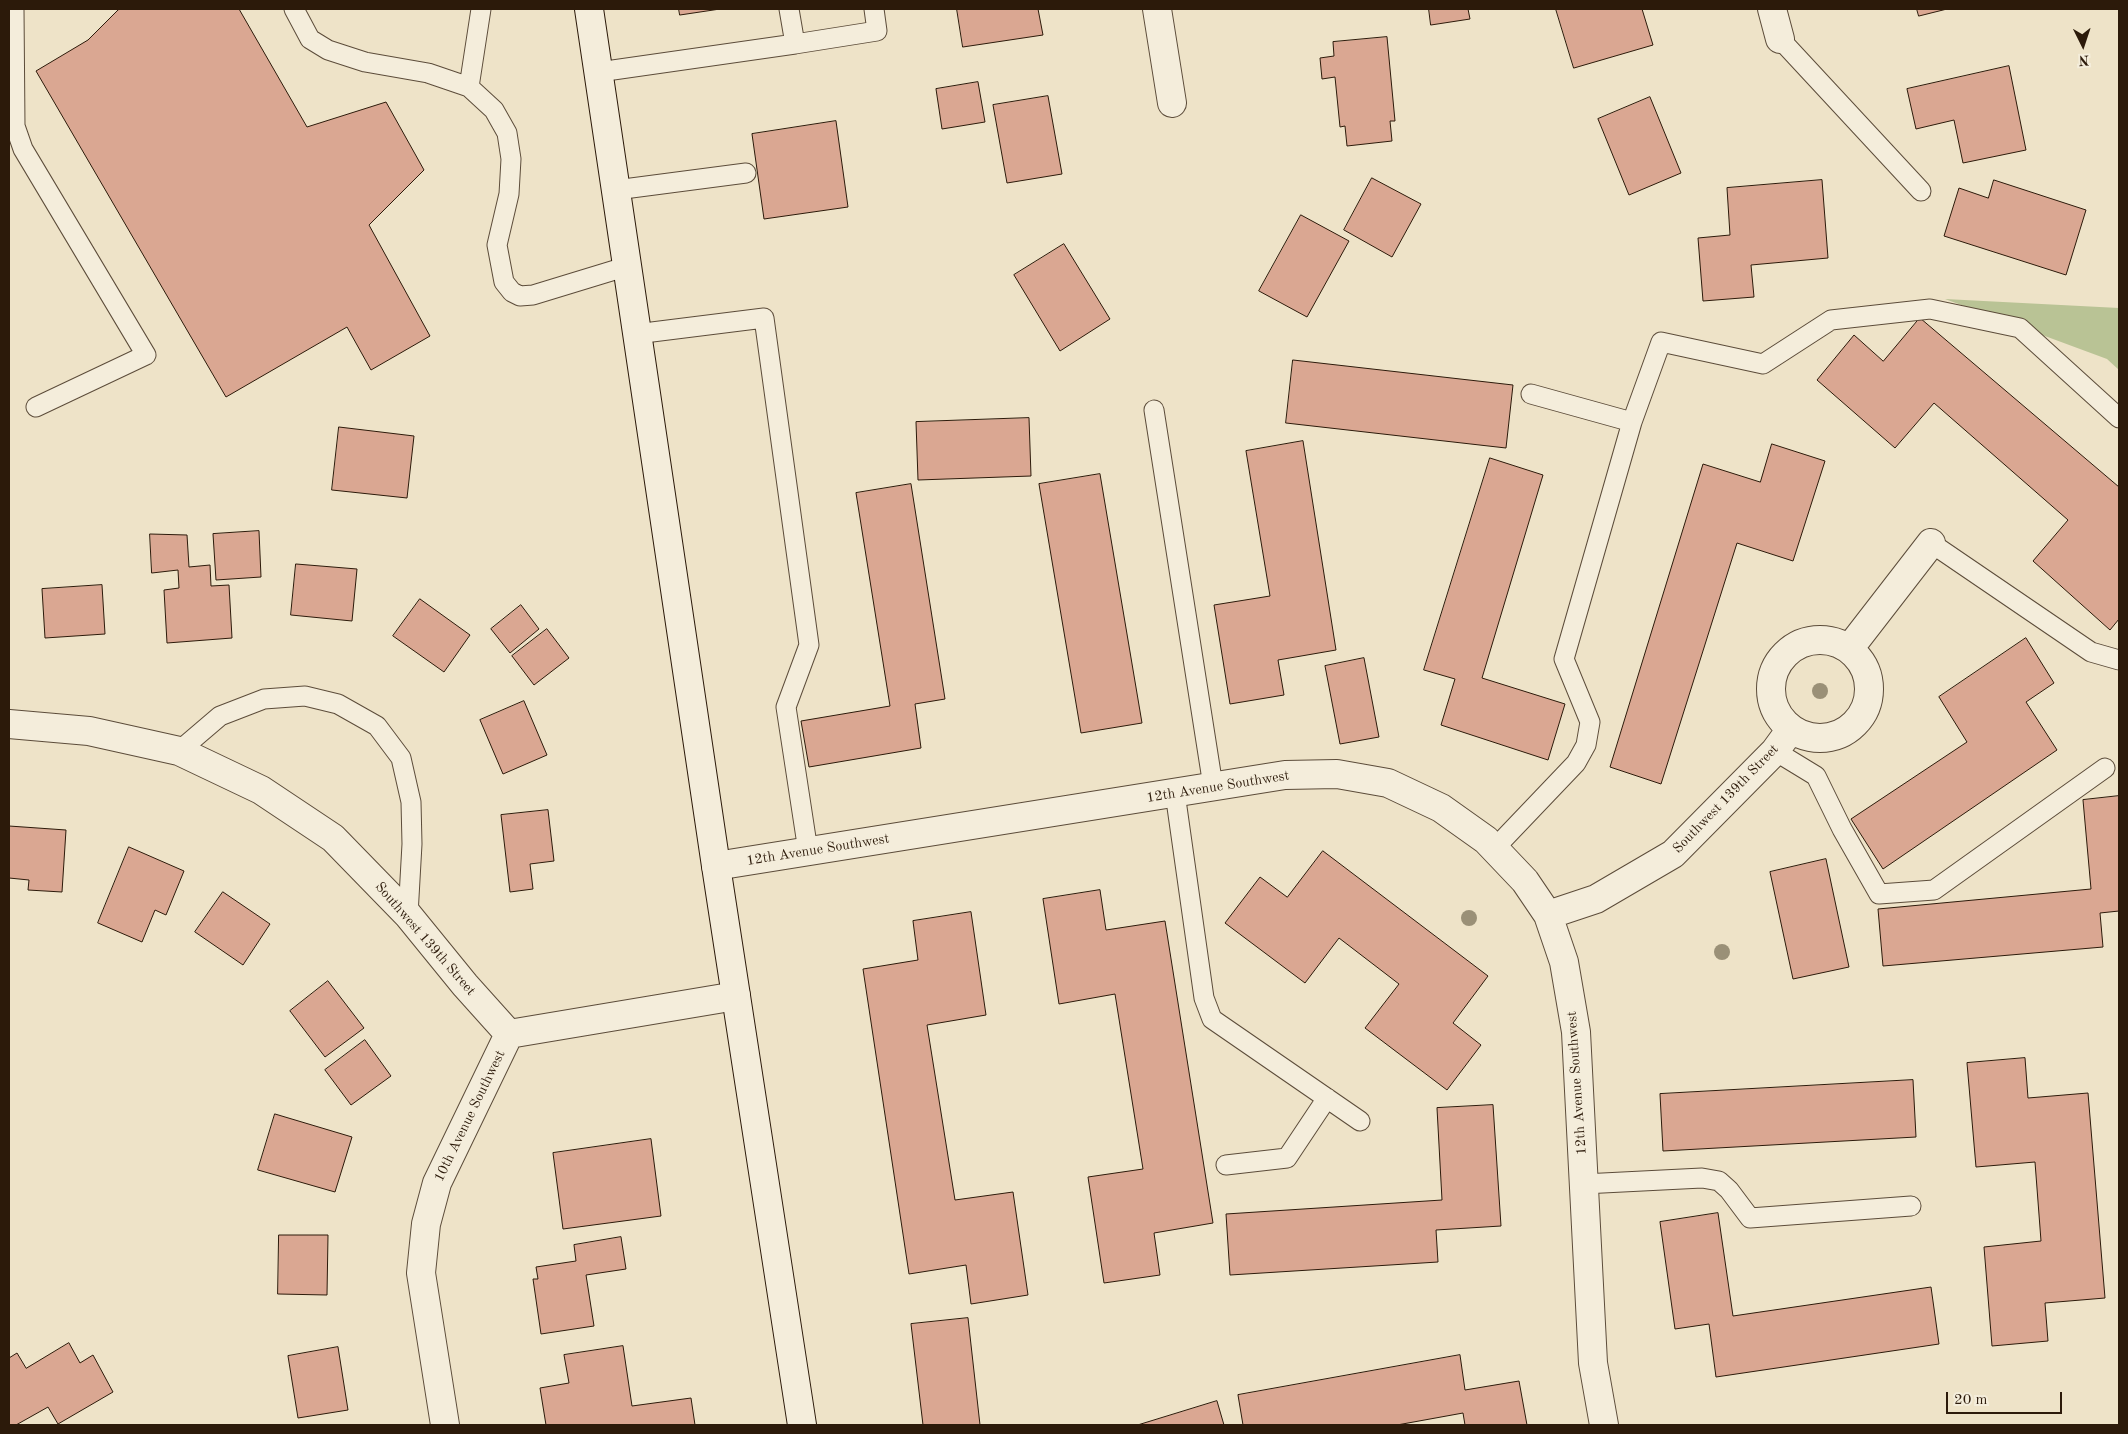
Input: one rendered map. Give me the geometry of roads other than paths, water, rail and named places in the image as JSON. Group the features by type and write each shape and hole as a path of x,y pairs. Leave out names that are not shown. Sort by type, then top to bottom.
{"street":[{"path":"589,9 716,866 802,1425"},
{"path":"1157,9 1172,103"},
{"path":"1772,9 1780,39"},
{"path":"1849,649 1931,543"},
{"path":"1816,639 1834,641 1849,649 1861,661 1868,676 1869,693 1865,710 1855,724 1840,734 1824,738 1807,736 1791,729 1779,716 1772,701 1771,684 1776,667 1786,653 1800,644 1816,639"},
{"name":"Southwest 139th Street","path":"9,724 89,731 179,751 261,790 333,838 408,915 465,985 509,1034"},
{"name":"Southwest 139th Street","path":"1548,915 1596,899 1673,854 1775,751 1791,729"},
{"name":"12th Avenue Southwest","path":"716,866 1285,775 1337,774 1388,783 1441,808 1486,840 1525,881 1548,915 1564,962 1576,1032 1593,1363 1604,1425"},
{"name":"10th Avenue Southwest","path":"445,1425 421,1273 426,1224 437,1183 509,1034 736,996"}],"lane":[{"path":"14,9 15,126 23,149 146,355 36,407"},
{"path":"294,9 310,38 328,50 365,62 428,73 470,87 494,110 506,133 511,159 509,194 497,245 504,282 512,292 520,296 533,296 628,266"},
{"path":"470,87 481,9"},
{"path":"789,9 795,44"},
{"path":"599,72 877,31 874,9"},
{"path":"1780,39 1921,191"},
{"path":"616,190 746,173"},
{"path":"1494,849 1576,763 1586,745 1590,722 1564,659 1632,422 1661,342 1763,364 1831,320 1930,309 2020,328 2119,418"},
{"path":"636,334 764,318 808,645 786,707 808,851"},
{"path":"1531,394 1632,422"},
{"path":"1154,410 1213,786"},
{"path":"1931,543 2091,652 2119,660"},
{"path":"179,751 220,716 264,699 305,696 338,704 377,726 401,758 411,802 412,844 408,915"},
{"path":"1775,751 1816,776 1842,830 1879,894 1934,890 2105,768"},
{"path":"1175,793 1204,998 1212,1019 1360,1121"},
{"path":"1226,1165 1287,1158 1327,1098"},
{"path":"1584,1184 1702,1178 1719,1181 1730,1190 1750,1218 1911,1206"}]}
